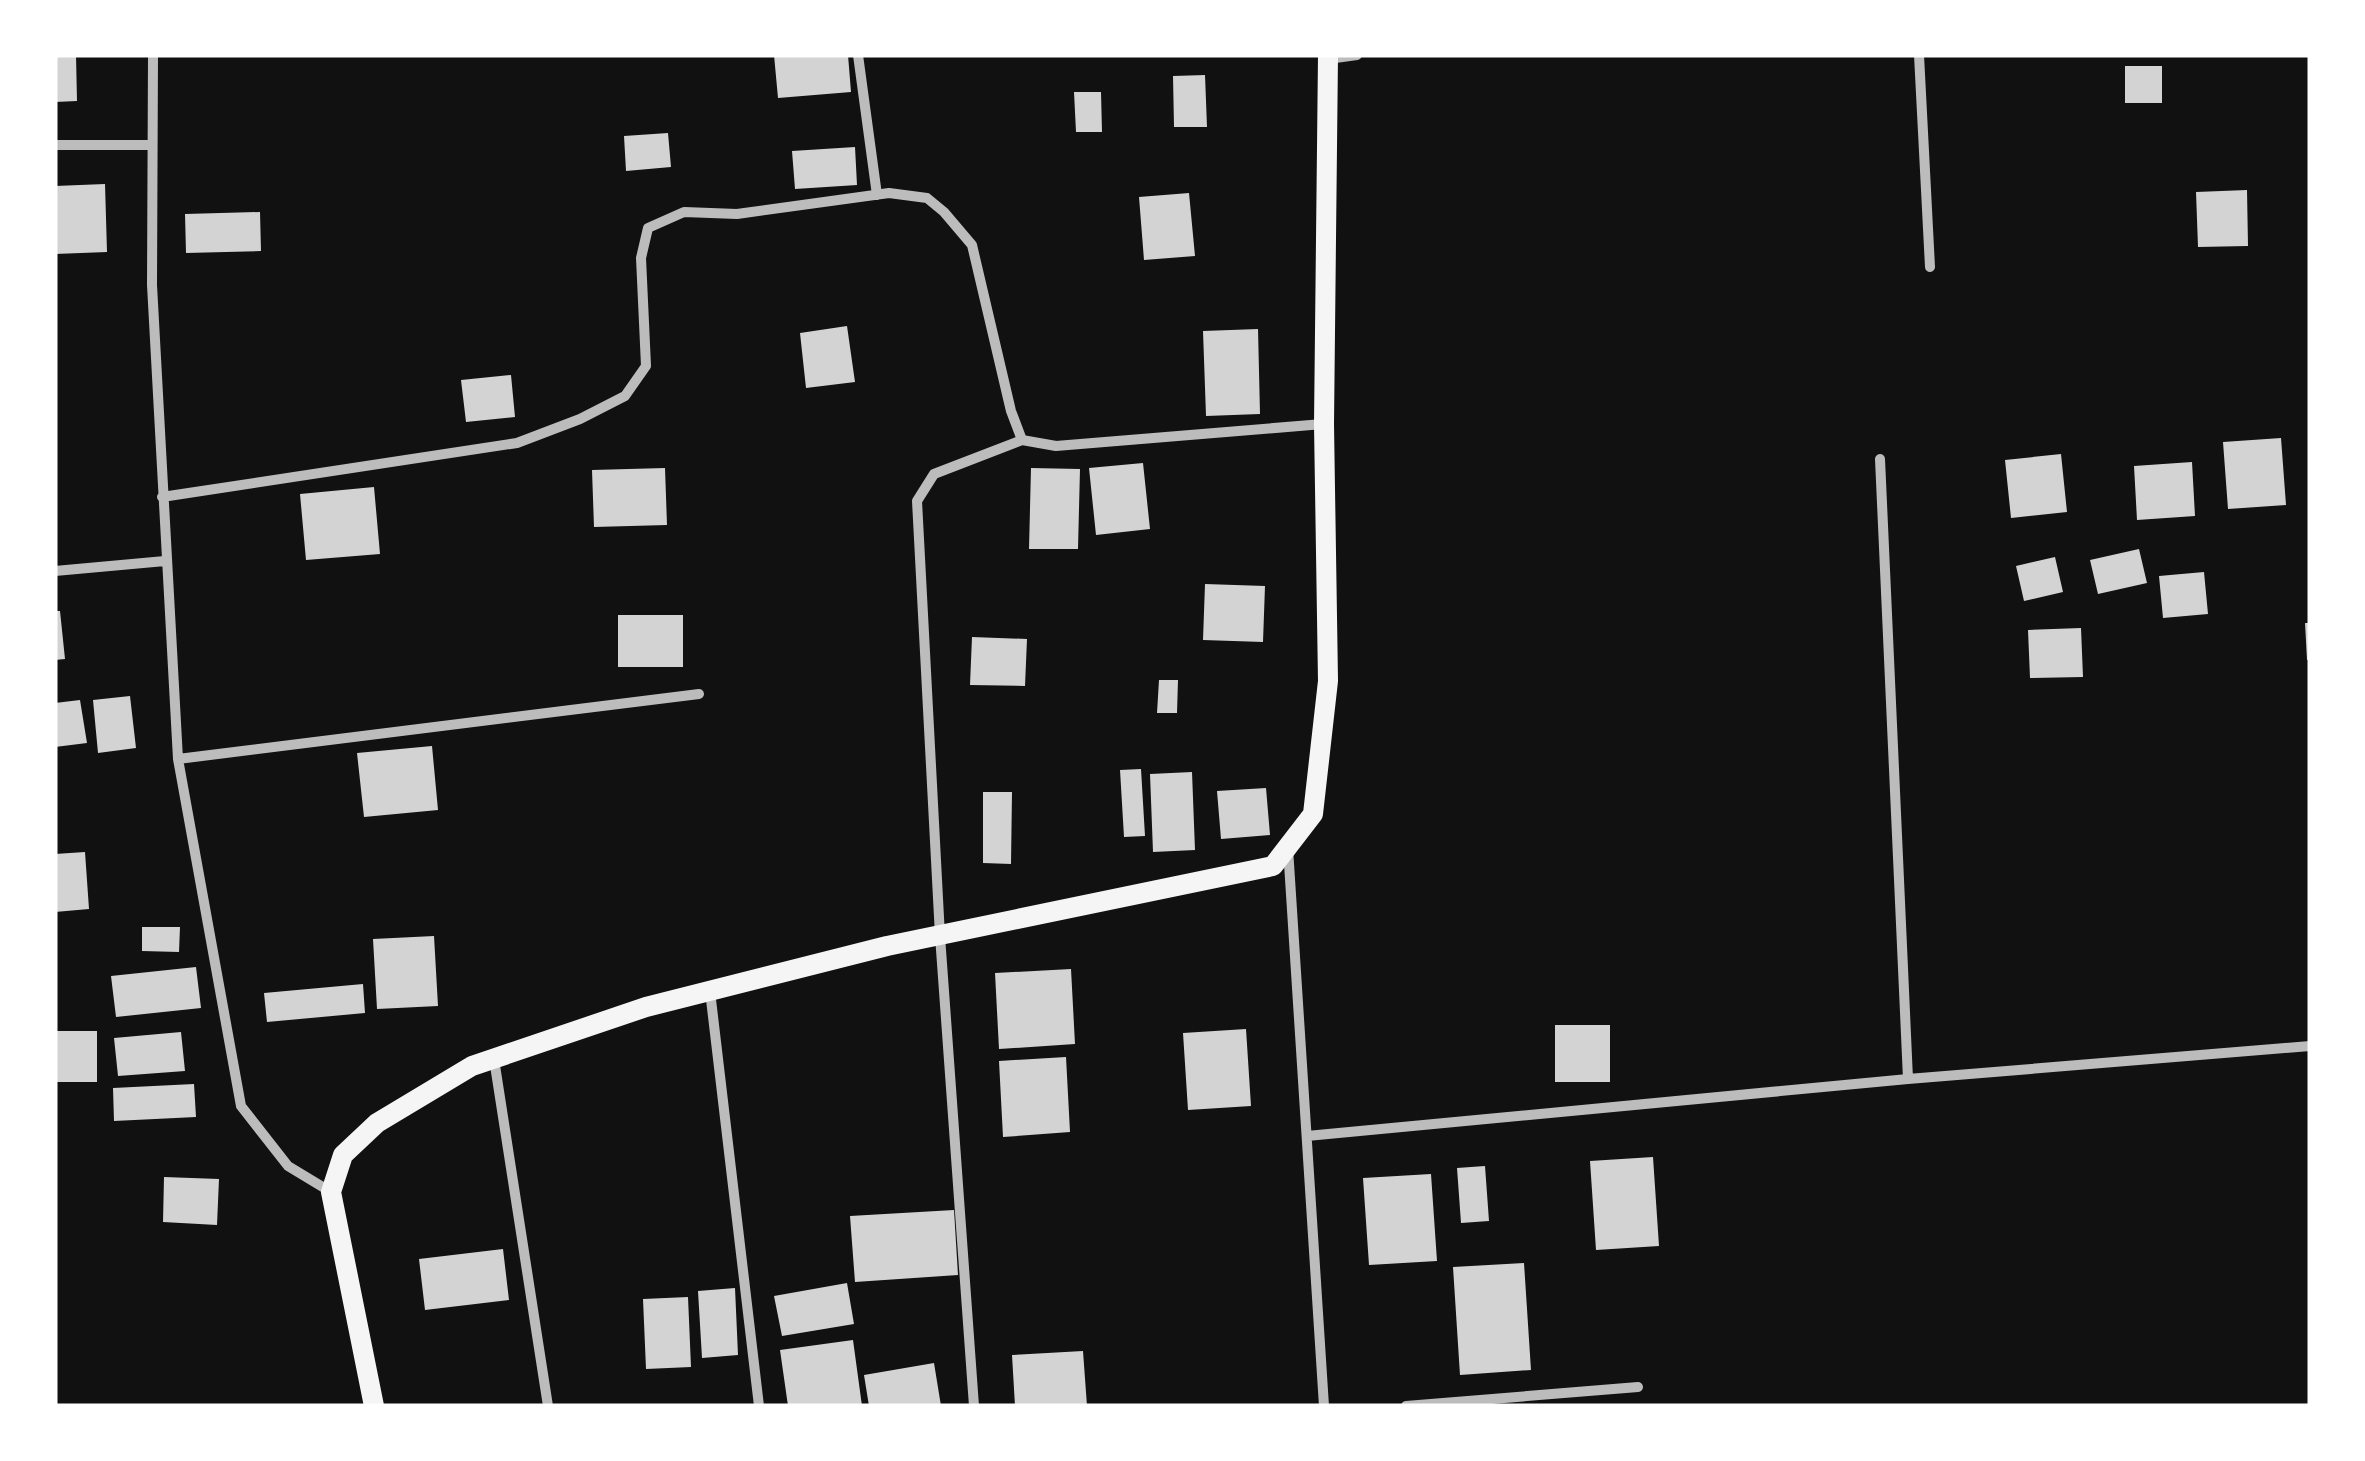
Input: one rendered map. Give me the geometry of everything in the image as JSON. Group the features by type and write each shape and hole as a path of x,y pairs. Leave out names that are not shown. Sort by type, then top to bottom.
{"main road":[{"path":"374,1406 331,1192 344,1154 377,1123 472,1066 646,1007 940,936 1273,866 1314,814 1328,681 1324,424 1328,57"}],"street":[{"path":"153,55 152,285 178,759 241,1106 288,1166 331,1192"},
{"path":"858,55 877,195"},
{"path":"1328,57 1357,55"},
{"path":"1919,55 1930,266"},
{"path":"55,145 152,145"},
{"path":"162,497 517,444 580,419 625,396 646,366 641,258 648,228 684,212 737,214 888,193 927,198 972,244 1011,411 1022,440"},
{"path":"974,1406 940,936 917,500 934,474 1022,440 1056,446 1324,424"},
{"path":"1880,459 1908,1080"},
{"path":"55,571 165,561"},
{"path":"178,759 699,694"},
{"path":"1288,847 1324,1406"},
{"path":"710,991 759,1406"},
{"path":"1307,1136 2310,1046"},
{"path":"494,1059 548,1406"},
{"path":"1406,1406 1638,1387"}],"building":[{"path":"55,55 76,55 77,101 55,102"},
{"path":"774,55 848,55 851,92 778,98"},
{"path":"2125,66 2162,66 2162,103 2125,103"},
{"path":"1205,75 1207,127 1174,127 1173,76"},
{"path":"1074,92 1101,92 1102,132 1076,132"},
{"path":"668,133 671,167 626,171 624,136"},
{"path":"855,147 857,185 795,189 792,151"},
{"path":"105,184 107,252 55,254 55,186"},
{"path":"2247,190 2248,246 2198,247 2196,192"},
{"path":"1189,193 1195,256 1144,260 1139,197"},
{"path":"260,212 261,251 186,253 185,214"},
{"path":"847,326 855,382 806,388 800,333"},
{"path":"1258,329 1260,414 1206,416 1203,331"},
{"path":"511,375 515,417 466,422 461,380"},
{"path":"2281,438 2286,505 2228,509 2223,442"},
{"path":"2061,454 2067,512 2011,518 2005,460"},
{"path":"2192,462 2195,516 2137,520 2134,466"},
{"path":"1143,463 1150,529 1096,535 1089,468"},
{"path":"665,468 667,525 594,527 592,470"},
{"path":"1031,468 1080,469 1078,549 1029,549"},
{"path":"374,487 380,554 306,560 300,494"},
{"path":"2139,549 2147,583 2098,594 2090,560"},
{"path":"2055,557 2063,592 2024,601 2016,566"},
{"path":"2204,572 2208,614 2163,618 2159,576"},
{"path":"1205,584 1265,586 1263,642 1203,640"},
{"path":"55,611 60,611 65,659 55,660"},
{"path":"618,615 683,615 683,667 618,667"},
{"path":"2305,623 2310,623 2310,660 2307,660"},
{"path":"2081,628 2083,677 2030,678 2028,630"},
{"path":"972,637 1027,639 1025,686 970,685"},
{"path":"1159,680 1178,680 1177,713 1157,713"},
{"path":"130,696 136,748 98,753 93,700"},
{"path":"80,700 87,743 55,747 55,703"},
{"path":"432,746 438,810 364,817 357,753"},
{"path":"1141,769 1145,836 1124,837 1120,770"},
{"path":"1192,772 1195,850 1153,852 1150,774"},
{"path":"1266,788 1270,835 1221,839 1217,791"},
{"path":"983,792 1012,792 1011,864 983,863"},
{"path":"85,852 89,909 55,912 55,854"},
{"path":"142,927 180,927 179,952 142,951"},
{"path":"434,936 438,1006 377,1009 373,939"},
{"path":"196,967 201,1008 116,1017 111,976"},
{"path":"1071,969 1075,1044 999,1049 995,973"},
{"path":"363,984 365,1013 267,1022 264,993"},
{"path":"1555,1025 1610,1025 1610,1082 1555,1082"},
{"path":"1246,1029 1251,1106 1188,1110 1183,1033"},
{"path":"55,1031 97,1031 97,1082 55,1082"},
{"path":"181,1032 185,1071 118,1076 114,1038"},
{"path":"1066,1057 1070,1132 1003,1137 999,1061"},
{"path":"194,1084 196,1117 114,1121 113,1088"},
{"path":"1653,1157 1659,1246 1596,1250 1590,1161"},
{"path":"1485,1166 1489,1221 1461,1223 1457,1168"},
{"path":"1431,1174 1437,1261 1369,1265 1363,1178"},
{"path":"164,1177 219,1179 217,1225 163,1222"},
{"path":"954,1210 958,1275 855,1282 850,1216"},
{"path":"503,1249 509,1300 425,1310 419,1259"},
{"path":"1524,1263 1531,1370 1460,1375 1453,1267"},
{"path":"847,1283 854,1324 782,1336 774,1296"},
{"path":"735,1288 738,1355 702,1358 698,1291"},
{"path":"688,1297 691,1367 646,1369 643,1299"},
{"path":"853,1340 862,1406 788,1406 780,1350"},
{"path":"1083,1351 1087,1406 1015,1406 1012,1355"},
{"path":"934,1363 941,1406 869,1406 864,1375"}]}
